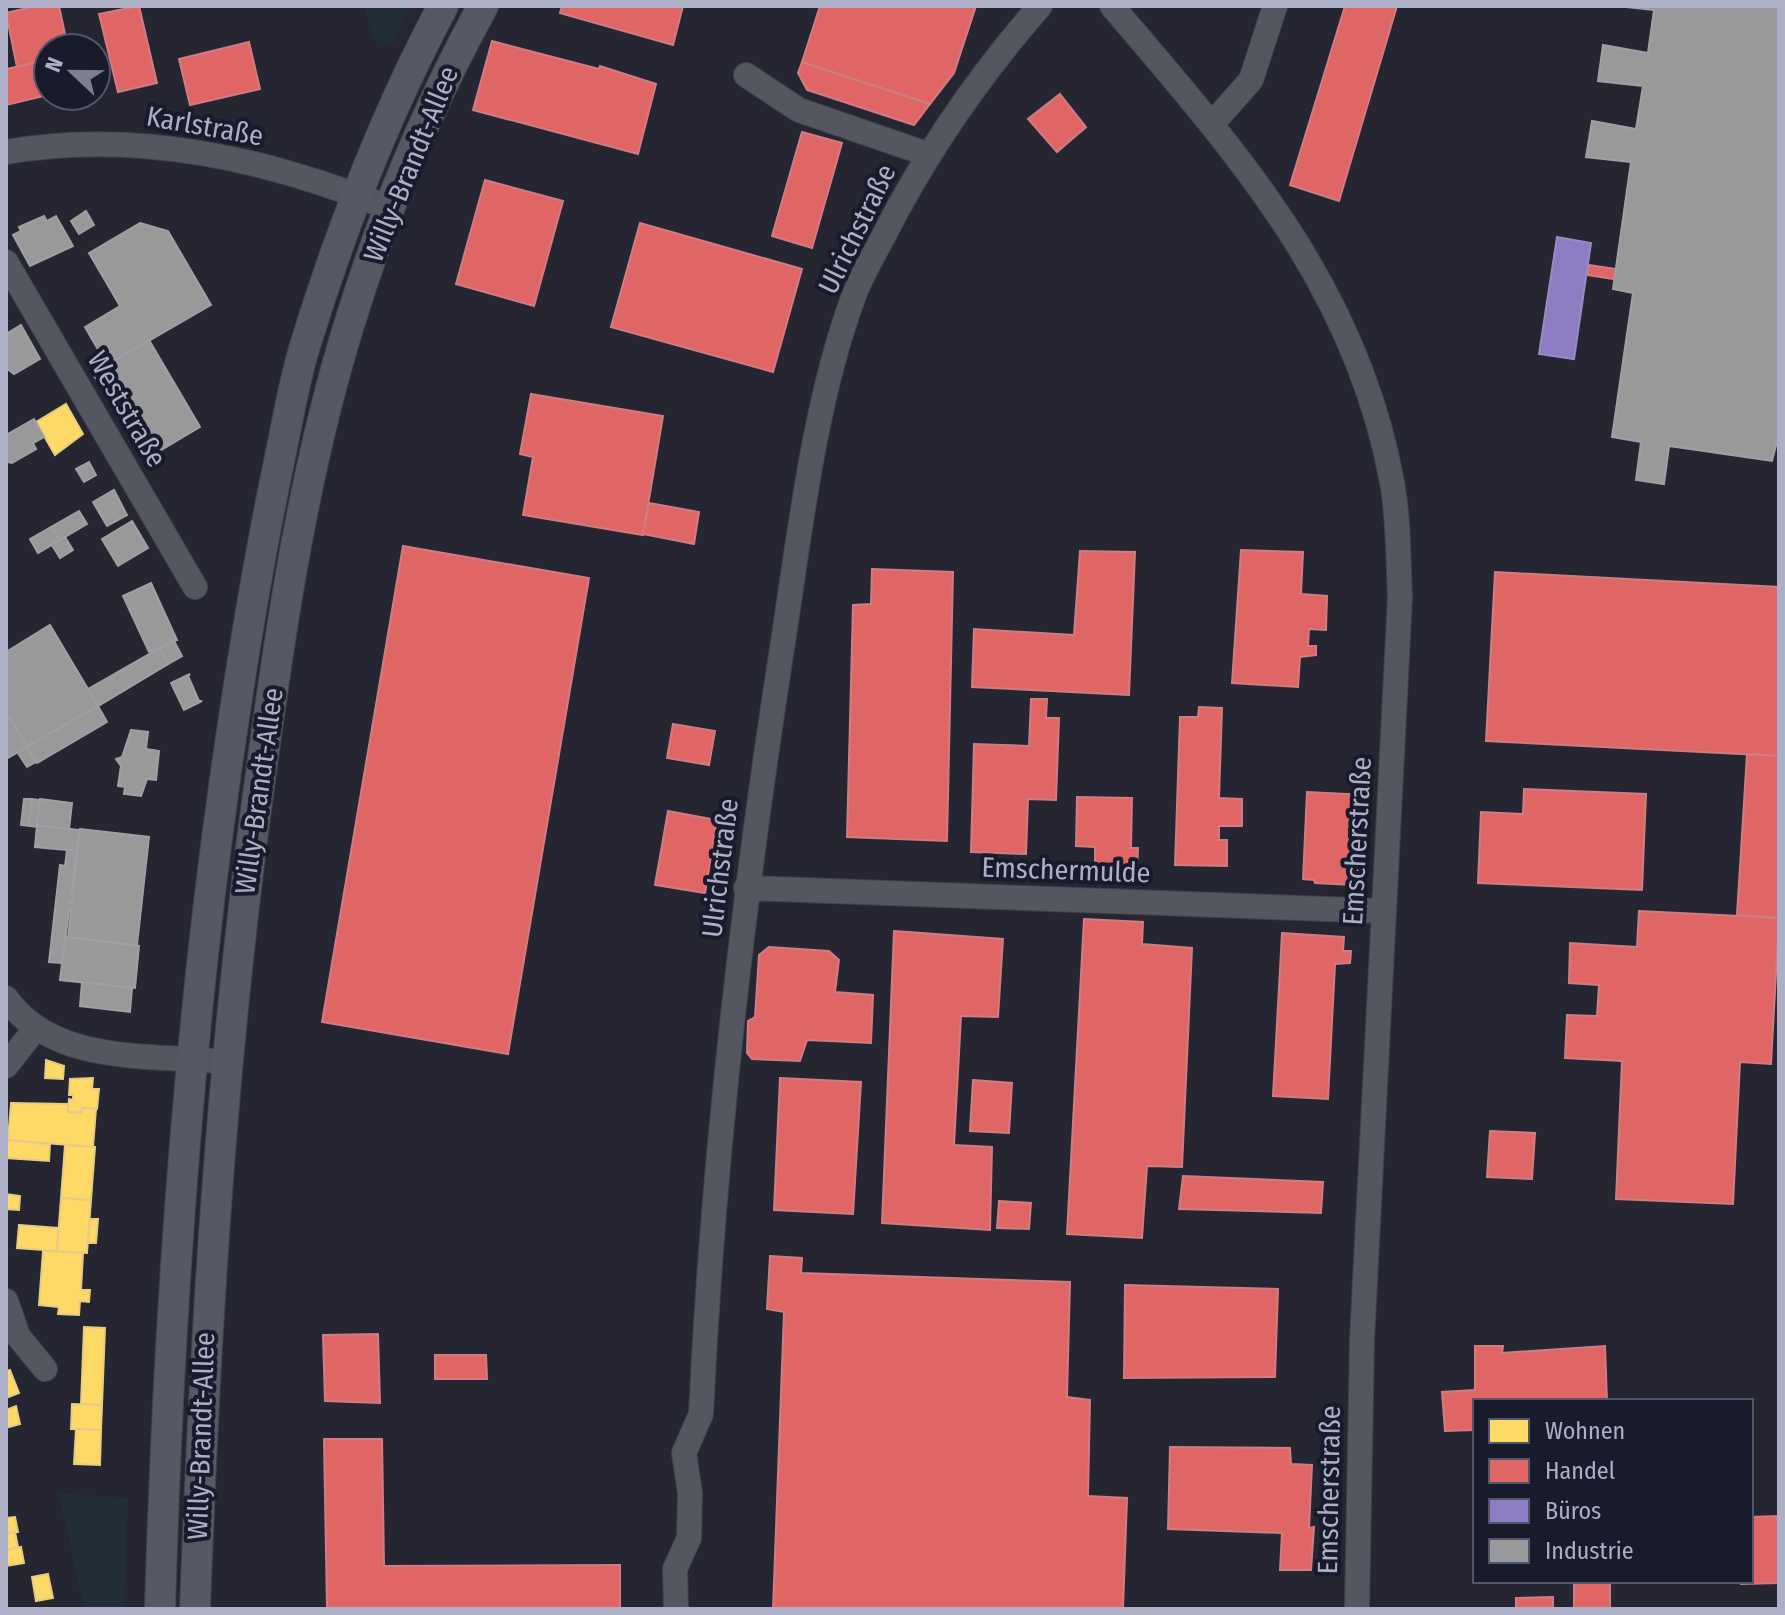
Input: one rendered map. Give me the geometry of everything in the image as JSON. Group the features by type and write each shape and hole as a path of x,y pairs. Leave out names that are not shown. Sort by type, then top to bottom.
{"main road":[{"name":"Willy-Brandt-Allee","path":"160,1609 175,1258 191,1058 214,855 259,557 303,353 356,195 404,79 443,6"},
{"name":"Willy-Brandt-Allee","path":"195,1609 205,1339 226,1062 245,889 286,605 348,327 389,208 437,90 483,6"}],"street":[{"name":"Ulrichstraße","path":"676,1609 675,1569 689,1538 690,1493 684,1453 701,1414 725,1080 746,888 790,600 830,375 853,296 927,154 959,107 1040,6"},
{"name":"Emscherstraße","path":"1112,6 1212,124 1277,207 1339,318 1369,393 1392,482 1400,597 1362,1340 1357,1609"},
{"path":"1212,124 1251,80 1275,6"},
{"name":"Ulrichstraße","path":"746,75 799,110 927,154"},
{"name":"Karlstraße","path":"6,152 125,142 259,164 389,208"},
{"name":"Weststraße","path":"6,262 195,587"},
{"name":"Emschermulde","path":"746,888 1383,911"},
{"path":"6,998 35,1029 58,1041 89,1049 226,1062"},
{"path":"6,1066 35,1029"},
{"path":"6,1301 18,1336 45,1369"}],"shaded area":[{"path":"365,6 412,6 390,45 374,39"},
{"path":"59,1493 128,1498 124,1609 84,1609"}],"building: Wohnen":[{"path":"66,404 83,434 55,455 36,422"},
{"path":"46,1060 64,1066 63,1079 45,1078"},
{"path":"93,1078 92,1089 99,1089 97,1109 82,1108 81,1113 68,1112 69,1099 73,1100 73,1095 69,1095 70,1079"},
{"path":"11,1103 68,1104 68,1112 81,1113 82,1108 96,1109 93,1147 8,1140"},
{"path":"6,1140 50,1144 49,1161 6,1158"},
{"path":"65,1145 95,1147 91,1200 61,1198"},
{"path":"6,1194 20,1196 19,1210 6,1209"},
{"path":"61,1198 91,1200 87,1253 57,1251"},
{"path":"90,1219 98,1219 96,1243 88,1243"},
{"path":"19,1225 58,1228 57,1251 17,1248"},
{"path":"43,1251 83,1253 81,1290 90,1290 89,1302 80,1301 79,1315 58,1314 59,1307 39,1305"},
{"path":"84,1327 105,1328 102,1405 81,1404"},
{"path":"10,1370 19,1393 6,1398 6,1371"},
{"path":"72,1404 102,1405 101,1430 71,1429"},
{"path":"16,1406 20,1424 6,1428 6,1410"},
{"path":"76,1429 101,1430 100,1465 74,1464"},
{"path":"15,1517 18,1532 6,1534 6,1518"},
{"path":"15,1532 18,1547 6,1550 6,1534"},
{"path":"21,1547 24,1563 6,1566 6,1550"},
{"path":"48,1574 53,1598 36,1601 32,1577"}],"building: Handel":[{"path":"35,6 59,6 65,32 32,32 32,63 17,67 6,13"},
{"path":"139,6 157,83 118,92 112,67 112,32 103,32 99,14"},
{"path":"562,6 683,6 673,45 560,13"},
{"path":"820,6 976,6 954,73 930,104 802,62"},
{"path":"1345,6 1397,6 1339,201 1290,185"},
{"path":"492,41 599,69 600,66 656,84 638,154 473,110"},
{"path":"249,42 260,89 190,105 179,59"},
{"path":"802,62 930,104 914,125 807,90 798,73"},
{"path":"32,63 32,99 6,105 6,69"},
{"path":"1060,94 1086,127 1057,152 1028,119"},
{"path":"802,132 842,143 812,248 772,236"},
{"path":"485,180 563,201 534,306 456,284"},
{"path":"640,223 802,269 773,372 611,327"},
{"path":"1589,265 1616,269 1614,279 1587,275"},
{"path":"531,394 663,416 643,535 523,515 533,457 520,454"},
{"path":"649,503 699,512 694,544 643,534"},
{"path":"403,546 589,578 508,1054 322,1022"},
{"path":"1241,550 1303,552 1301,594 1327,596 1326,630 1309,629 1308,646 1316,646 1316,655 1300,657 1298,687 1232,683"},
{"path":"1080,551 1135,552 1129,695 972,687 974,629 1074,635"},
{"path":"872,569 953,572 947,841 847,837 853,605 871,604"},
{"path":"1495,572 1779,587 1779,756 1486,741"},
{"path":"1031,699 1047,699 1046,718 1059,718 1056,800 1028,799 1026,854 971,852 974,744 1029,746"},
{"path":"1199,707 1222,708 1219,798 1242,799 1242,826 1219,826 1219,840 1227,840 1227,866 1175,865 1180,717 1198,717"},
{"path":"673,724 715,731 709,765 667,758"},
{"path":"1747,754 1779,756 1779,918 1737,915"},
{"path":"1524,789 1646,794 1642,890 1478,883 1481,812 1523,814"},
{"path":"1307,792 1365,795 1364,876 1353,885 1315,883 1314,880 1303,879"},
{"path":"1077,797 1132,798 1131,848 1138,848 1137,873 1095,871 1095,847 1076,846"},
{"path":"668,811 717,820 705,893 655,885"},
{"path":"1639,911 1779,918 1771,1064 1740,1062 1733,1204 1616,1199 1622,1061 1565,1058 1567,1015 1597,1016 1599,985 1569,983 1570,943 1637,947"},
{"path":"1084,919 1143,922 1142,944 1192,948 1182,1167 1147,1166 1142,1238 1067,1234"},
{"path":"894,931 1003,939 998,1017 961,1016 954,1145 992,1147 990,1230 882,1223"},
{"path":"1282,933 1344,937 1343,951 1351,951 1350,963 1335,964 1328,1099 1273,1096"},
{"path":"769,947 829,951 839,960 835,992 873,995 871,1043 807,1040 800,1061 752,1059 747,1053 748,1021 755,1017 759,955"},
{"path":"780,1078 861,1082 853,1214 774,1210"},
{"path":"973,1080 1012,1083 1009,1133 970,1131"},
{"path":"1490,1131 1535,1133 1532,1179 1487,1177"},
{"path":"1183,1176 1323,1182 1321,1213 1179,1209"},
{"path":"999,1201 1031,1203 1029,1229 997,1228"},
{"path":"770,1256 802,1258 801,1273 1070,1282 1067,1397 1090,1400 1088,1496 1127,1498 1123,1609 773,1609 784,1312 767,1309"},
{"path":"1125,1285 1278,1289 1275,1377 1124,1378"},
{"path":"378,1334 380,1403 325,1401 323,1335"},
{"path":"1475,1346 1503,1346 1502,1353 1605,1346 1607,1399 1473,1399 1473,1430 1445,1431 1442,1392 1475,1390"},
{"path":"435,1355 486,1355 487,1379 435,1379"},
{"path":"324,1439 382,1439 384,1566 620,1565 620,1609 327,1609"},
{"path":"1170,1447 1290,1448 1291,1464 1312,1465 1309,1528 1314,1527 1311,1570 1280,1570 1282,1533 1168,1529"},
{"path":"1779,1516 1779,1583 1740,1584 1753,1583 1753,1517"},
{"path":"1574,1583 1610,1583 1610,1609 1574,1609"},
{"path":"1553,1597 1553,1609 1516,1609 1516,1598"}],"building: Büros":[{"path":"1557,237 1591,243 1574,359 1539,354"}],"building: Industrie":[{"path":"1617,6 1779,6 1779,434 1772,461 1669,446 1664,484 1636,480 1641,442 1612,437 1633,293 1613,289 1631,162 1586,157 1592,121 1636,129 1643,86 1598,81 1603,45 1648,53 1654,10"},
{"path":"86,211 94,225 79,234 71,221"},
{"path":"44,216 47,221 56,216 73,246 30,266 13,235 21,231 19,227"},
{"path":"140,223 168,231 211,305 107,365 85,327 120,306 89,253"},
{"path":"21,325 40,359 14,374 6,368 6,334"},
{"path":"149,340 200,427 158,452 107,365"},
{"path":"107,365 115,379 101,387 93,374"},
{"path":"34,419 44,437 33,443 36,449 12,463 7,462 6,435"},
{"path":"89,462 96,475 84,482 76,469"},
{"path":"114,490 127,515 107,526 93,502"},
{"path":"79,511 87,524 60,540 51,527"},
{"path":"132,521 148,548 118,566 102,539"},
{"path":"51,527 60,540 38,553 30,539"},
{"path":"65,537 73,550 60,558 52,545"},
{"path":"151,583 177,640 149,652 123,596"},
{"path":"50,625 98,706 27,747 6,712 6,652"},
{"path":"174,641 182,656 168,664 160,648"},
{"path":"160,648 168,664 98,706 88,689"},
{"path":"190,674 188,676 199,701 202,701 184,710 171,683"},
{"path":"98,706 107,722 37,763 27,747"},
{"path":"10,718 27,747 6,759 6,720"},
{"path":"131,730 148,732 146,749 159,751 156,780 147,779 141,796 124,794 125,787 118,786 121,766 116,759 122,757"},
{"path":"27,747 36,762 27,767 18,753"},
{"path":"24,799 32,799 29,826 21,825"},
{"path":"32,799 40,800 37,827 29,826"},
{"path":"40,799 72,803 69,829 37,825"},
{"path":"37,825 80,830 77,851 35,847"},
{"path":"80,829 149,837 137,945 68,937"},
{"path":"67,850 77,851 62,963 49,962 60,865 65,866"},
{"path":"65,937 139,946 135,988 60,980"},
{"path":"82,982 132,988 130,1012 80,1006"}]}
